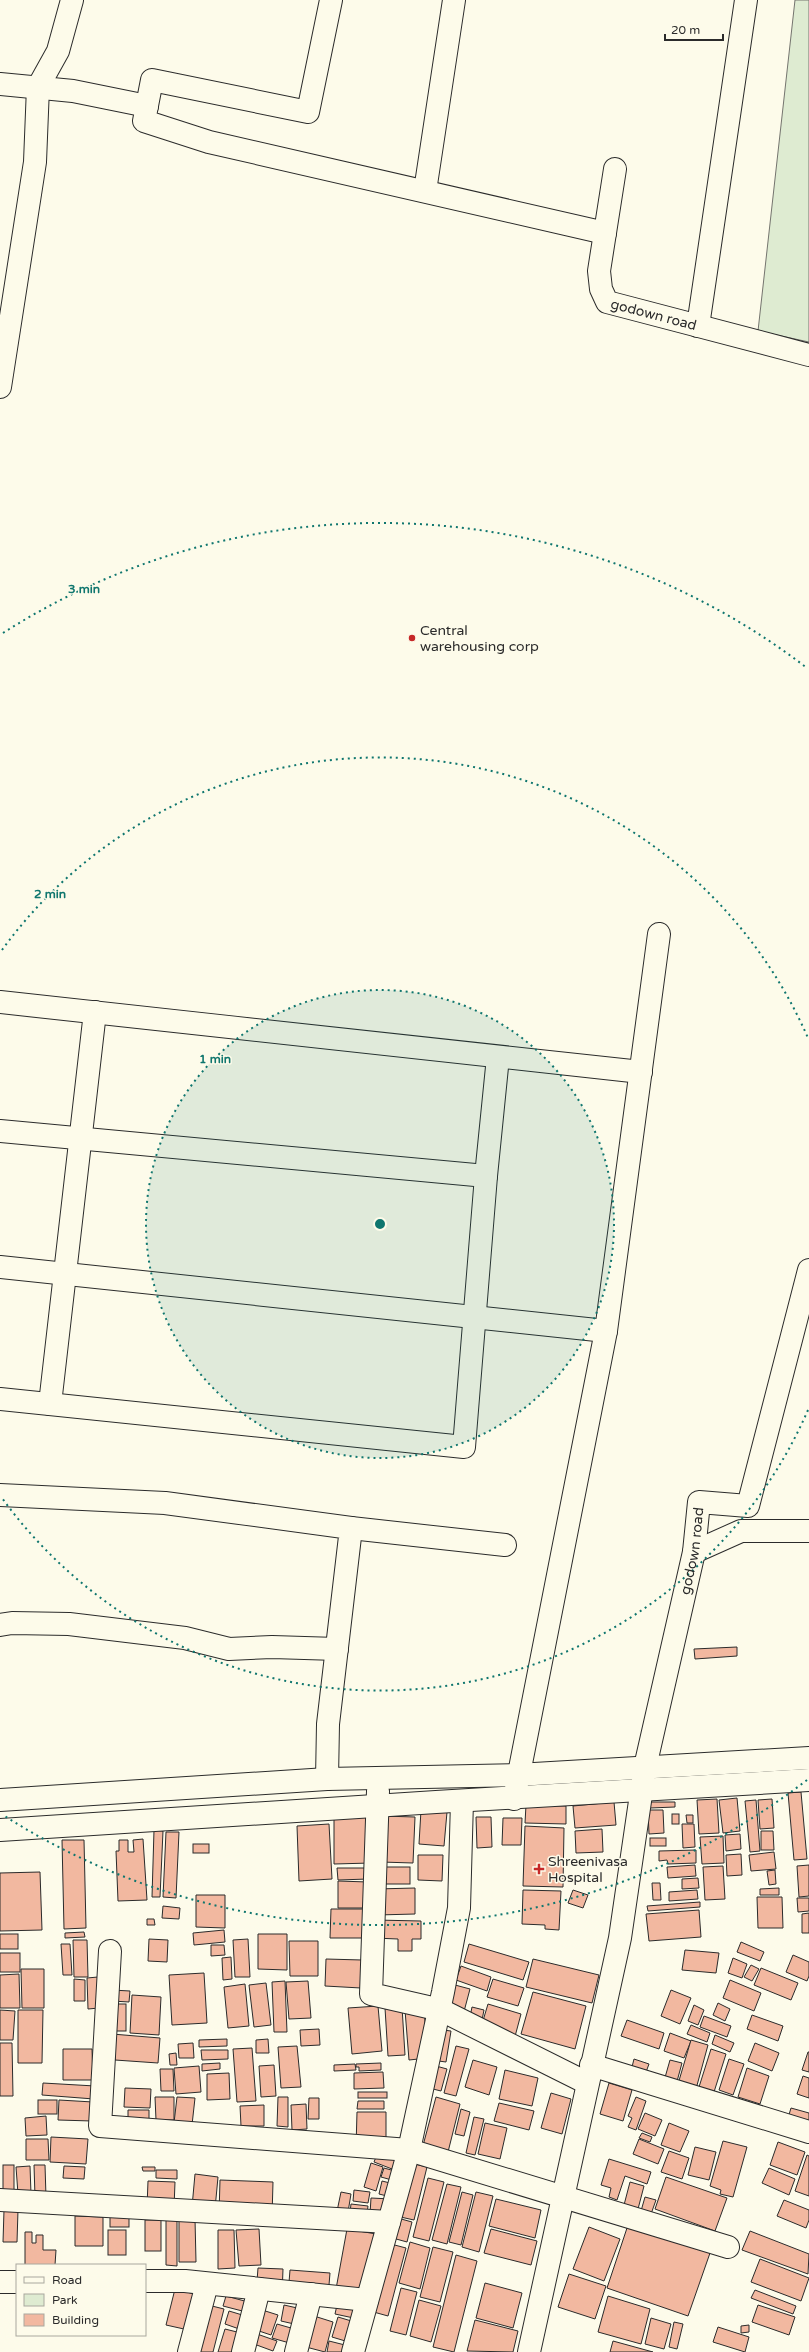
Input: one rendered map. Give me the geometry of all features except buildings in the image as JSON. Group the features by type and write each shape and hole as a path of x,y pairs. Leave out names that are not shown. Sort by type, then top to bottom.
{"street":[{"path":"0,384 36,162 38,87 58,50 72,0"},
{"path":"331,0 308,112 152,80 144,121 209,142 605,233"},
{"path":"425,191 454,0"},
{"path":"698,326 746,0"},
{"path":"0,84 73,91 147,106"},
{"name":"godown road","path":"615,169 600,271 601,289 607,302 809,354"},
{"path":"514,1799 606,1331 659,934"},
{"path":"0,1002 641,1072"},
{"path":"50,1404 95,1012"},
{"path":"0,1399 464,1447 486,1176 498,1056"},
{"path":"0,1131 486,1176"},
{"path":"0,1267 606,1331"},
{"name":"godown road","path":"529,2352 562,2196 620,1938 644,1767 694,1552 699,1502 748,1506 809,1270"},
{"path":"0,1495 164,1503 351,1528 505,1545"},
{"path":"327,1779 328,1724 351,1528"},
{"path":"694,1552 741,1531 809,1530"},
{"path":"0,1626 12,1623 69,1624 185,1638 229,1649 272,1647 337,1649"},
{"path":"0,1800 327,1779 518,1775 809,1758"},
{"path":"378,1778 372,1994 439,2010 589,2074 809,2132"},
{"path":"0,1830 378,1805 514,1799 809,1780"},
{"path":"353,2352 409,2150 439,2010 459,1908 462,1801"},
{"path":"110,1950 100,2126 409,2150 728,2247"},
{"path":"0,2200 389,2222"},
{"path":"146,2281 207,2284 367,2300"},
{"path":"0,2282 16,2282"},
{"path":"189,2352 207,2284"},
{"path":"243,2352 259,2289"},
{"path":"296,2352 311,2294"}],"green space":[{"path":"795,0 809,0 809,342 758,331"}],"place":[{"name":"Central warehousing corp","path":"412,638"},
{"name":"Shreenivasa Hospital","path":"539,1869"}]}
